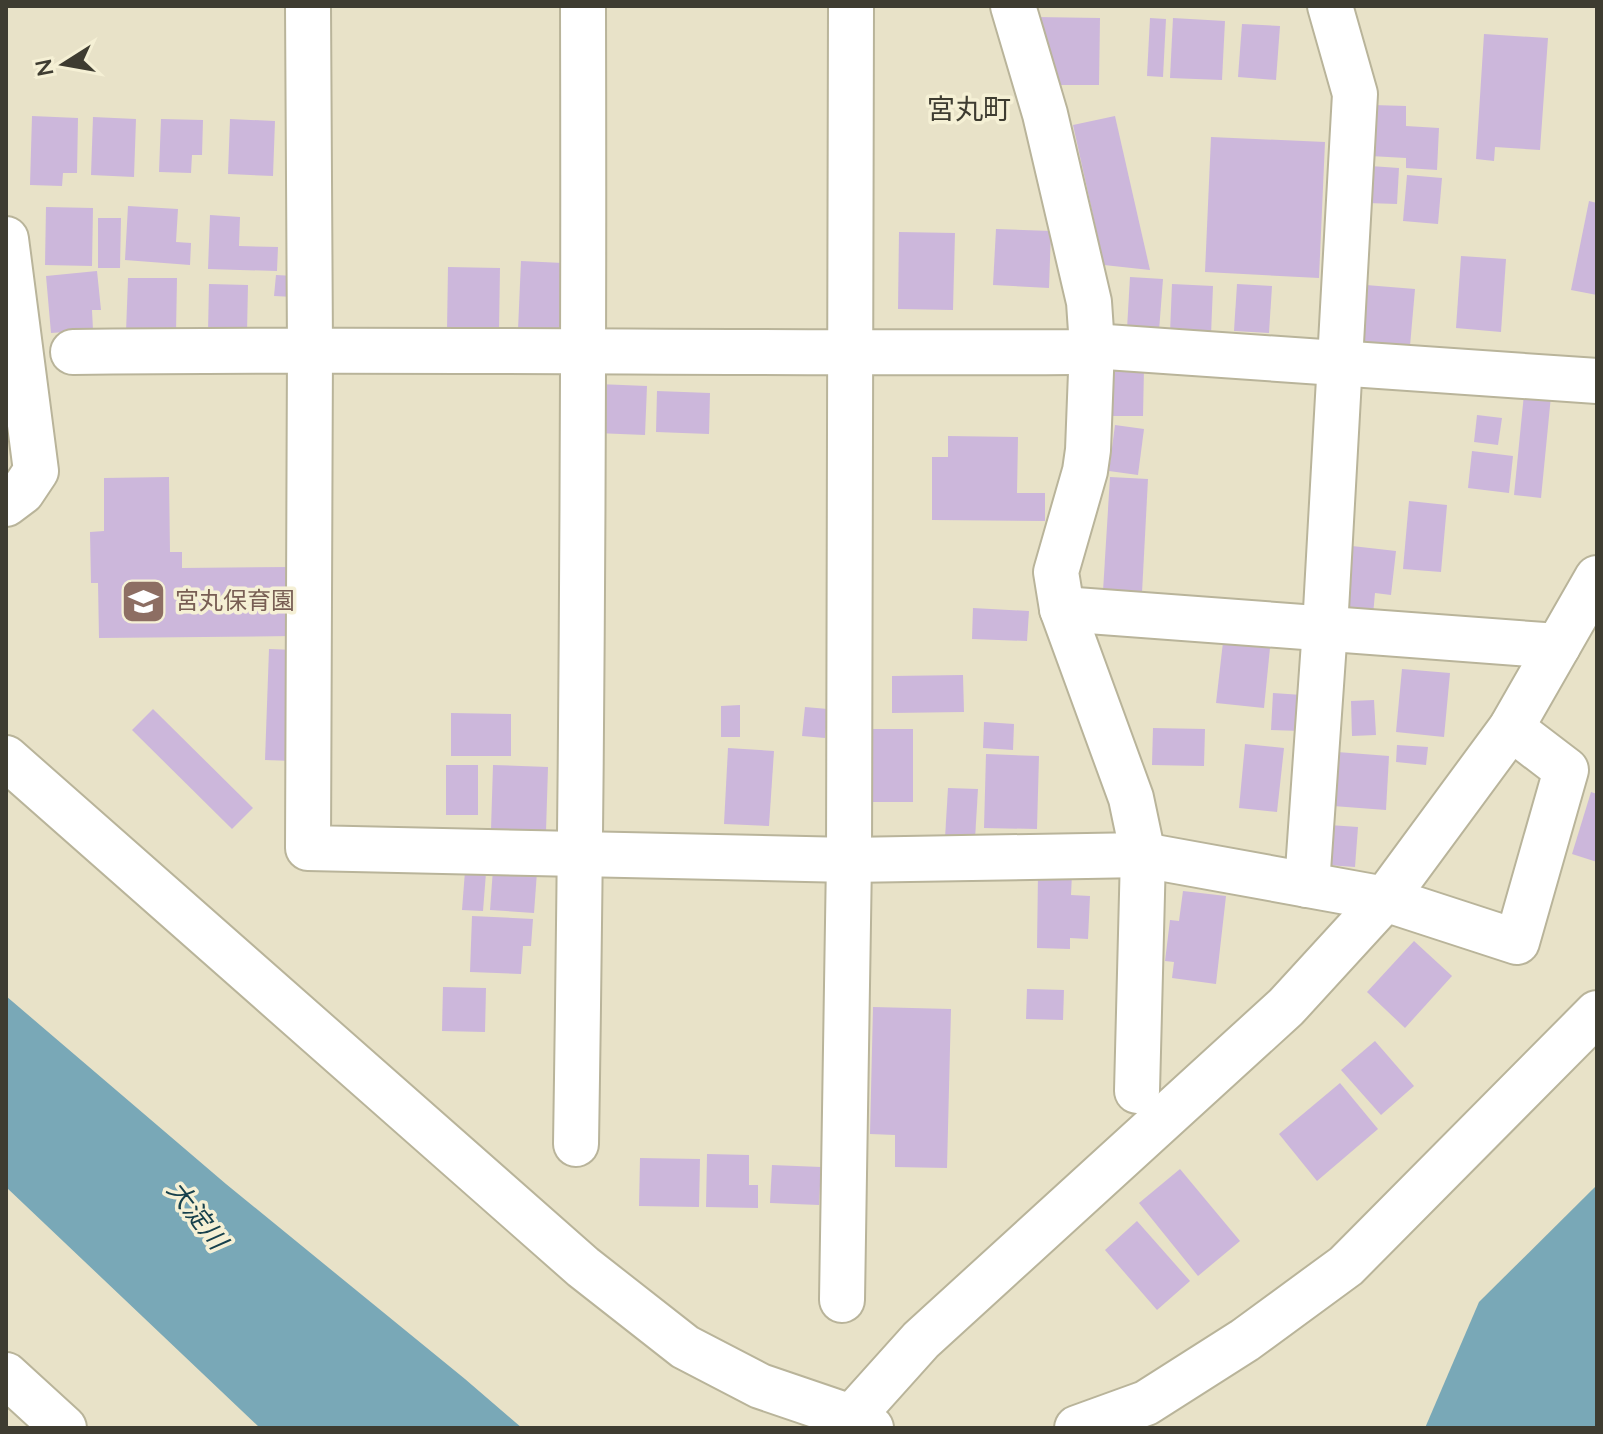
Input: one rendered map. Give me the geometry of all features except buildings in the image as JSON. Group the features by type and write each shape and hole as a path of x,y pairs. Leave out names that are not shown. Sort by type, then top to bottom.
{"street":[{"path":"308,6 308,848 849,860 1143,855 1385,899 1517,942 1566,770 1511,728"},
{"path":"576,1144 581,855 583,6"},
{"path":"842,1300 849,860 851,6"},
{"path":"1013,6 1045,114 1089,302 1092,346 1087,460 1056,572 1062,609 1131,798 1143,855 1137,1091"},
{"path":"1307,885 1325,628 1355,94 1330,6"},
{"path":"6,239 36,471 22,492 6,504"},
{"path":"73,352 310,349 849,354 1073,352 1092,346 1597,381"},
{"path":"6,758 583,1267 685,1347 760,1386 855,1424 921,1340 1286,1007 1385,899 1511,728 1597,578"},
{"path":"1062,609 1558,646"},
{"path":"1077,1428 1146,1403 1245,1340 1346,1266 1597,1013"},
{"path":"6,1375 64,1428"}],"water":[{"name":"大淀川","path":"6,996 226,1184 522,1428 260,1428 6,1187"},
{"path":"1597,1185 1596,1428 1425,1428 1479,1302"}],"place":[{"name":"宮丸保育園","path":"144,601"}],"district":[{"name":"宮丸町","path":"969,109"}]}
